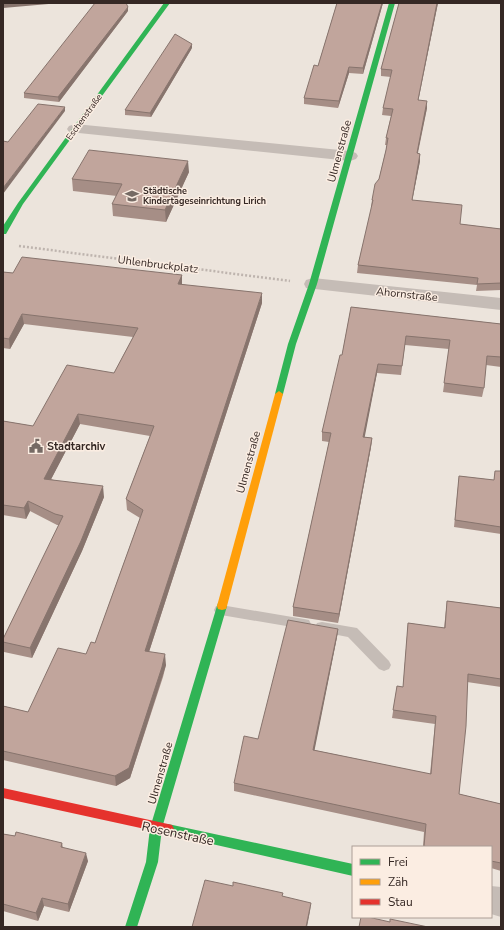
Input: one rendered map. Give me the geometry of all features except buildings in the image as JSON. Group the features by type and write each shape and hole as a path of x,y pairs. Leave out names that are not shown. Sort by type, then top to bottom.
{"street":[{"name":"Eschenstraße","path":"3,232 20,204 167,3"},
{"name":"Ulmenstraße","path":"131,927 152,862 156,828 220,610 292,344 312,284 350,156 392,3"},
{"path":"75,129 350,156"},
{"name":"Ahornstraße","path":"312,284 501,304"},
{"name":"Rosenstraße","path":"3,793 156,828 352,870"}],"lane":[{"path":"220,610 352,632 384,665"}],"path":[{"name":"Uhlenbruckplatz","path":"18,245 312,284"}],"traffic: fast":[{"path":"3,232 20,204 167,3"},
{"path":"279,394 292,344 313,284 392,3"},
{"path":"131,927 152,862 156,828 222,606"},
{"path":"168,829 352,870"}],"traffic: slow":[{"path":"222,606 279,394"}],"traffic: jam":[{"path":"3,793 168,829"}],"place":[{"name":"Städtische Kindertageseinrichtung Lirich","path":"132,196"},
{"name":"Stadtarchiv","path":"36,446"}]}
